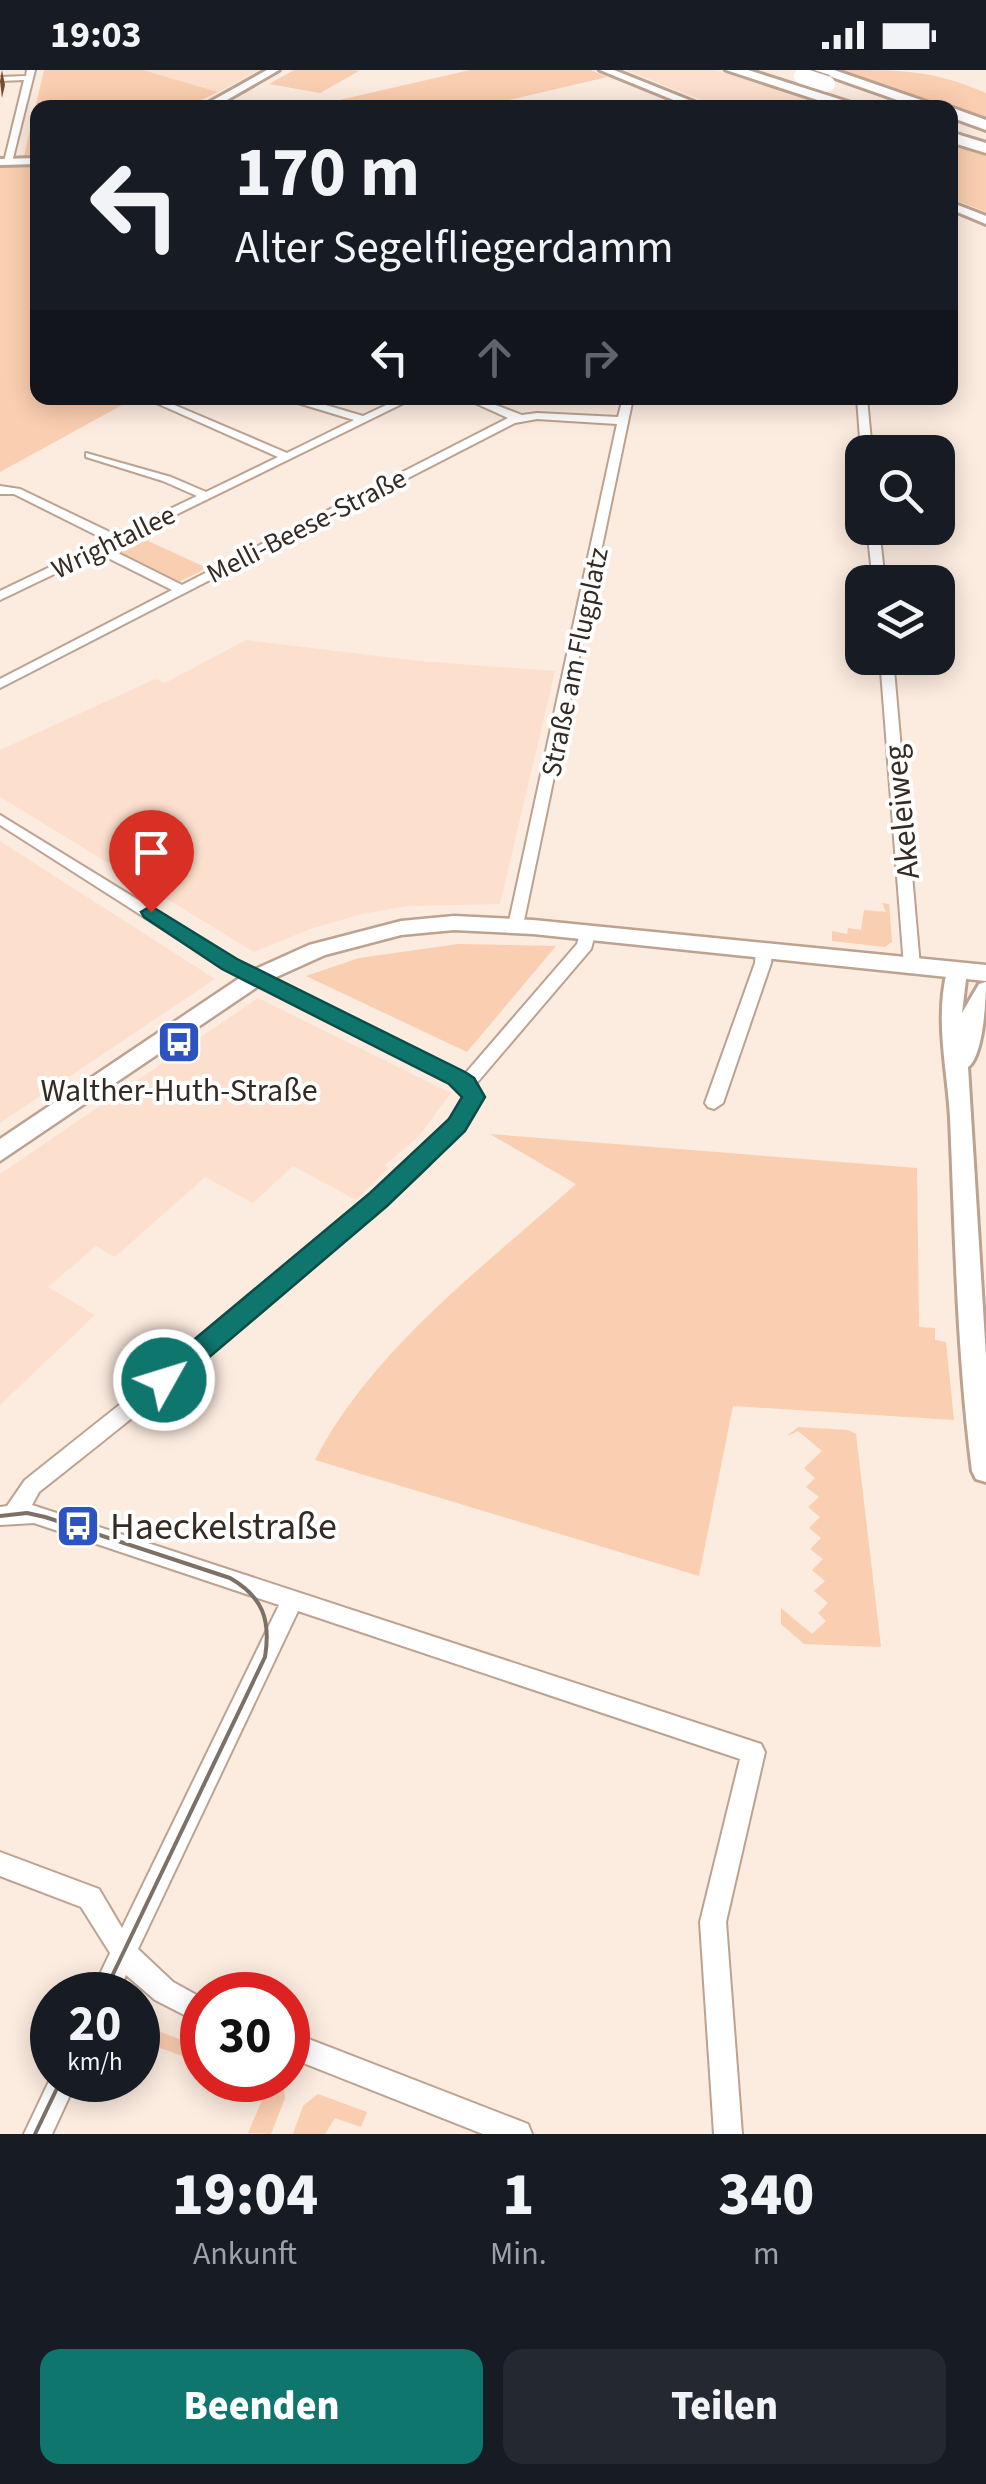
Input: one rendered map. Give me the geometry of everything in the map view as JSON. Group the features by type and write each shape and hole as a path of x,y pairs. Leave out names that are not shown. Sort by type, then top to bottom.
{"highway":[{"path":"733,70 833,100"},
{"path":"753,70 902,100"},
{"path":"806,78 860,100"},
{"path":"806,78 881,100"},
{"path":"958,115 986,125"},
{"path":"958,125 986,134"},
{"path":"958,136 986,145"}],"main road":[{"path":"0,1152 255,978 284,962 366,934 454,923 516,926 986,973"},
{"path":"957,971 986,987"}],"street":[{"path":"219,100 274,70"},
{"path":"610,71 682,100"},
{"path":"0,79 30,74 4,162 30,160"},
{"path":"958,209 986,220"},
{"path":"166,405 287,457"},
{"path":"315,405 364,420"},
{"name":"Wrightallee","path":"0,596 395,405"},
{"path":"486,405 519,418"},
{"name":"Straße am Flugplatz","path":"516,926 627,405"},
{"path":"863,405 865,435"},
{"name":"Melli-Beese-Straße","path":"0,684 519,418 624,421"},
{"name":"Wrightallee","path":"90,455 167,479 206,496"},
{"path":"0,478 12,479 16,492"},
{"path":"0,490 16,492 116,540"},
{"path":"98,548 181,590"},
{"name":"Wrightallee","path":"0,575 21,586"},
{"name":"Akeleiweg","path":"887,675 912,966"},
{"path":"0,819 255,978 466,1084 474,1097 457,1125 399,1180 225,1330 32,1486 7,1515"},
{"path":"466,1084 585,945 588,931"},
{"path":"714,1104 764,950"},
{"path":"957,971 950,998 960,1093 970,1339 986,1471"},
{"path":"960,1093 973,1013 986,987"},
{"path":"7,1515 34,1514 753,1752 714,1922 728,2134"},
{"path":"114,1972 293,1599"},
{"path":"0,1864 90,1898 122,1955 180,2003"},
{"path":"310,2053 518,2134"},
{"path":"38,2134 53,2102"}],"shaded area":[{"path":"44,70 143,70 218,92 201,100 37,100"},
{"path":"143,70 259,70 218,92"},
{"path":"294,70 359,71 320,93 269,84"},
{"path":"470,70 591,70 607,77 509,100 339,100"},
{"path":"626,70 714,70 818,100 702,100"},
{"path":"844,70 917,73 967,85 986,93 986,121 958,112 958,100 922,100 843,74"},
{"path":"30,130 30,156 24,156"},
{"path":"958,147 986,156 986,212 958,201"},
{"path":"30,166 30,405 122,405 0,472 0,167"},
{"path":"133,534 207,568 179,582 107,547"},
{"path":"246,640 419,661 555,671 500,904 409,906 362,914 310,929 254,952 0,797 0,750 155,679 165,683"},
{"path":"0,841 215,979 0,1123"},
{"path":"882,903 889,904 892,942 885,947 832,941 832,931 847,934 848,928 861,930 864,910 886,912"},
{"path":"458,944 556,946 467,1052 306,976 359,958"},
{"path":"258,998 451,1093 418,1137 385,1165 388,1168 356,1200 293,1166 253,1203 205,1177 115,1257 96,1246 48,1287 95,1315 0,1405 0,1174"},
{"path":"490,1134 917,1168 919,1327 935,1328 935,1340 946,1342 954,1420 733,1406 699,1576 315,1460 339,1419 399,1345 576,1184"},
{"path":"798,1427 848,1430 856,1434 881,1647 804,1644 781,1624 781,1608 812,1634 826,1621 818,1613 828,1603 814,1591 825,1581 812,1570 823,1559 810,1549 821,1538 809,1528 820,1517 808,1507 819,1497 806,1487 815,1478 804,1468 822,1451 798,1431 787,1436"},
{"path":"160,2032 180,2039 180,2055 160,2048"},
{"path":"318,2094 367,2112 361,2127 335,2118 325,2134 293,2134 303,2106"},
{"path":"261,2102 283,2102 271,2134 248,2133"}],"tram line":[{"path":"0,1516 27,1513 45,1517 230,1578 250,1593 265,1621 265,1657 114,1972"},
{"path":"35,2134 50,2102"}],"place":[{"name":"Walther-Huth-Straße","path":"179,1042"},
{"name":"Haeckelstraße","path":"78,1526"}],"route":[{"path":"151,912 255,978 457,1078 474,1097 457,1125 379,1200 164,1380"}]}
